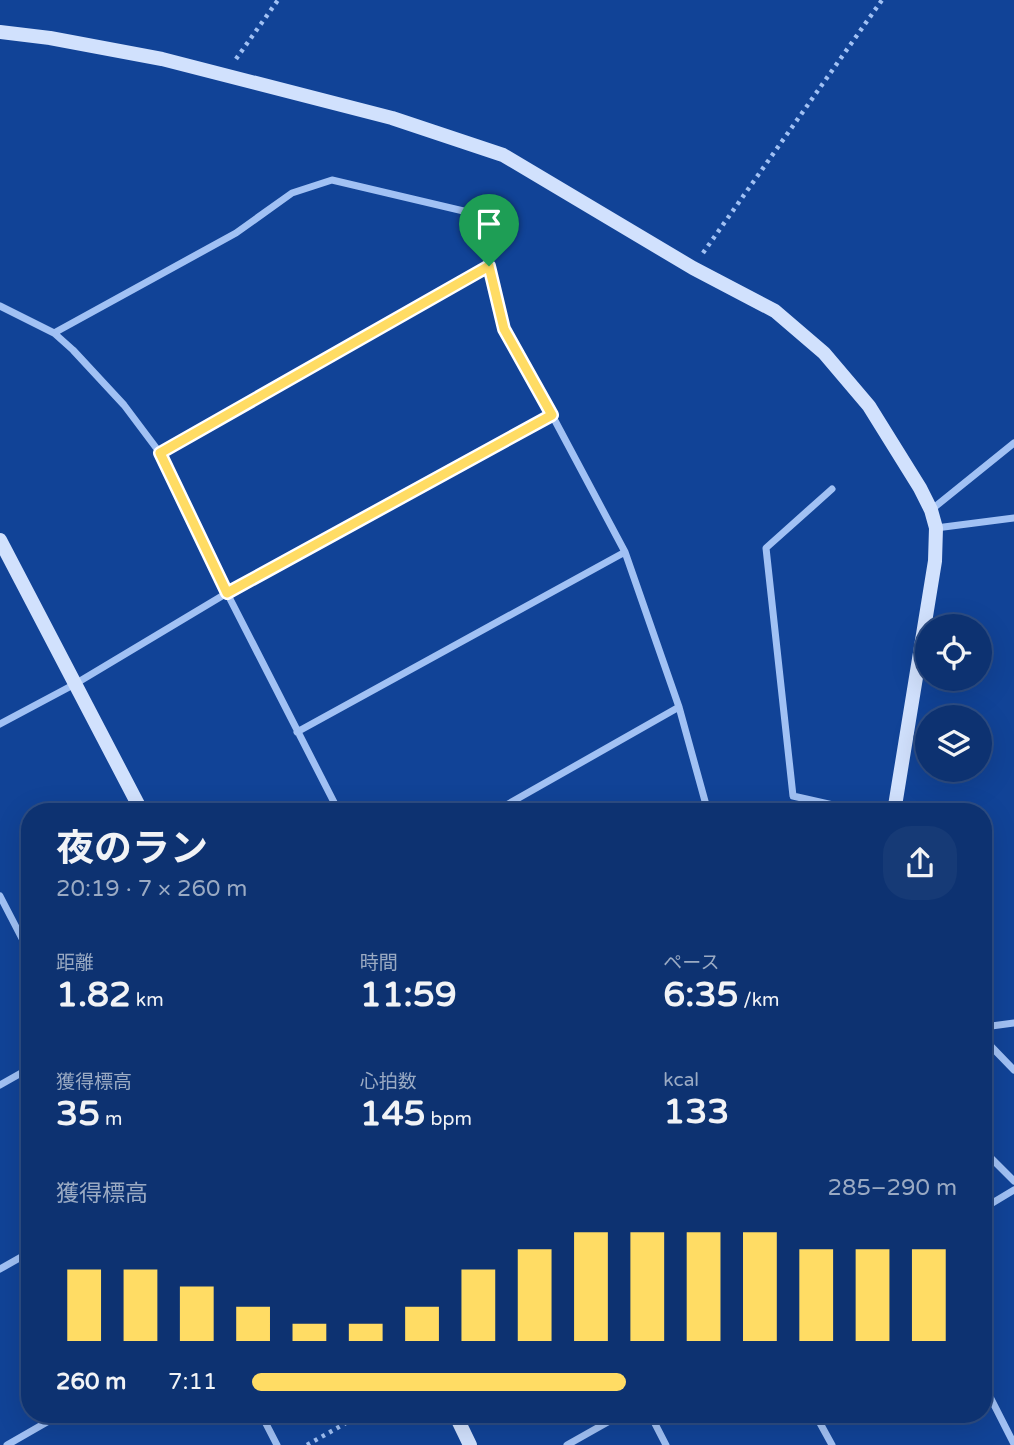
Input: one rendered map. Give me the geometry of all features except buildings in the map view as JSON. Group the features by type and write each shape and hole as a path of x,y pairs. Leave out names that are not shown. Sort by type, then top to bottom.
{"street":[{"path":"0,32 162,59 392,118 503,155 693,268 775,311 824,353 869,406 931,510 936,528 935,561 895,803"},
{"path":"54,333 236,233 292,192 332,180 472,213 489,266 504,329 625,552 679,707 706,803"},
{"path":"160,453 489,266"},
{"path":"0,306 54,333 98,375 160,453 227,593 334,803"},
{"path":"0,724 75,684 227,593 552,415"},
{"path":"931,510 1014,443"},
{"path":"824,803 793,796 766,548 832,489"},
{"path":"936,528 1014,518"},
{"path":"0,540 137,803"},
{"path":"297,732 625,552"},
{"path":"510,803 679,707"},
{"path":"0,896 2,906 21,939"},
{"path":"992,1026 1014,1023"},
{"path":"992,1047 1014,1070"},
{"path":"0,1085 21,1073"},
{"path":"992,1159 1014,1181"},
{"path":"992,1203 1014,1191"},
{"path":"0,1269 21,1257"},
{"path":"992,1401 1014,1444"},
{"path":"6,1445 45,1423"},
{"path":"266,1423 277,1445"},
{"path":"459,1423 470,1445"},
{"path":"566,1445 606,1423"},
{"path":"655,1423 666,1445"},
{"path":"820,1423 832,1445"}],"path":[{"path":"225,75 278,0"},
{"path":"693,268 882,0"},
{"path":"307,1445 346,1423"}],"route":[{"path":"489,266 504,329 552,415 227,593 160,453 489,266"}]}
